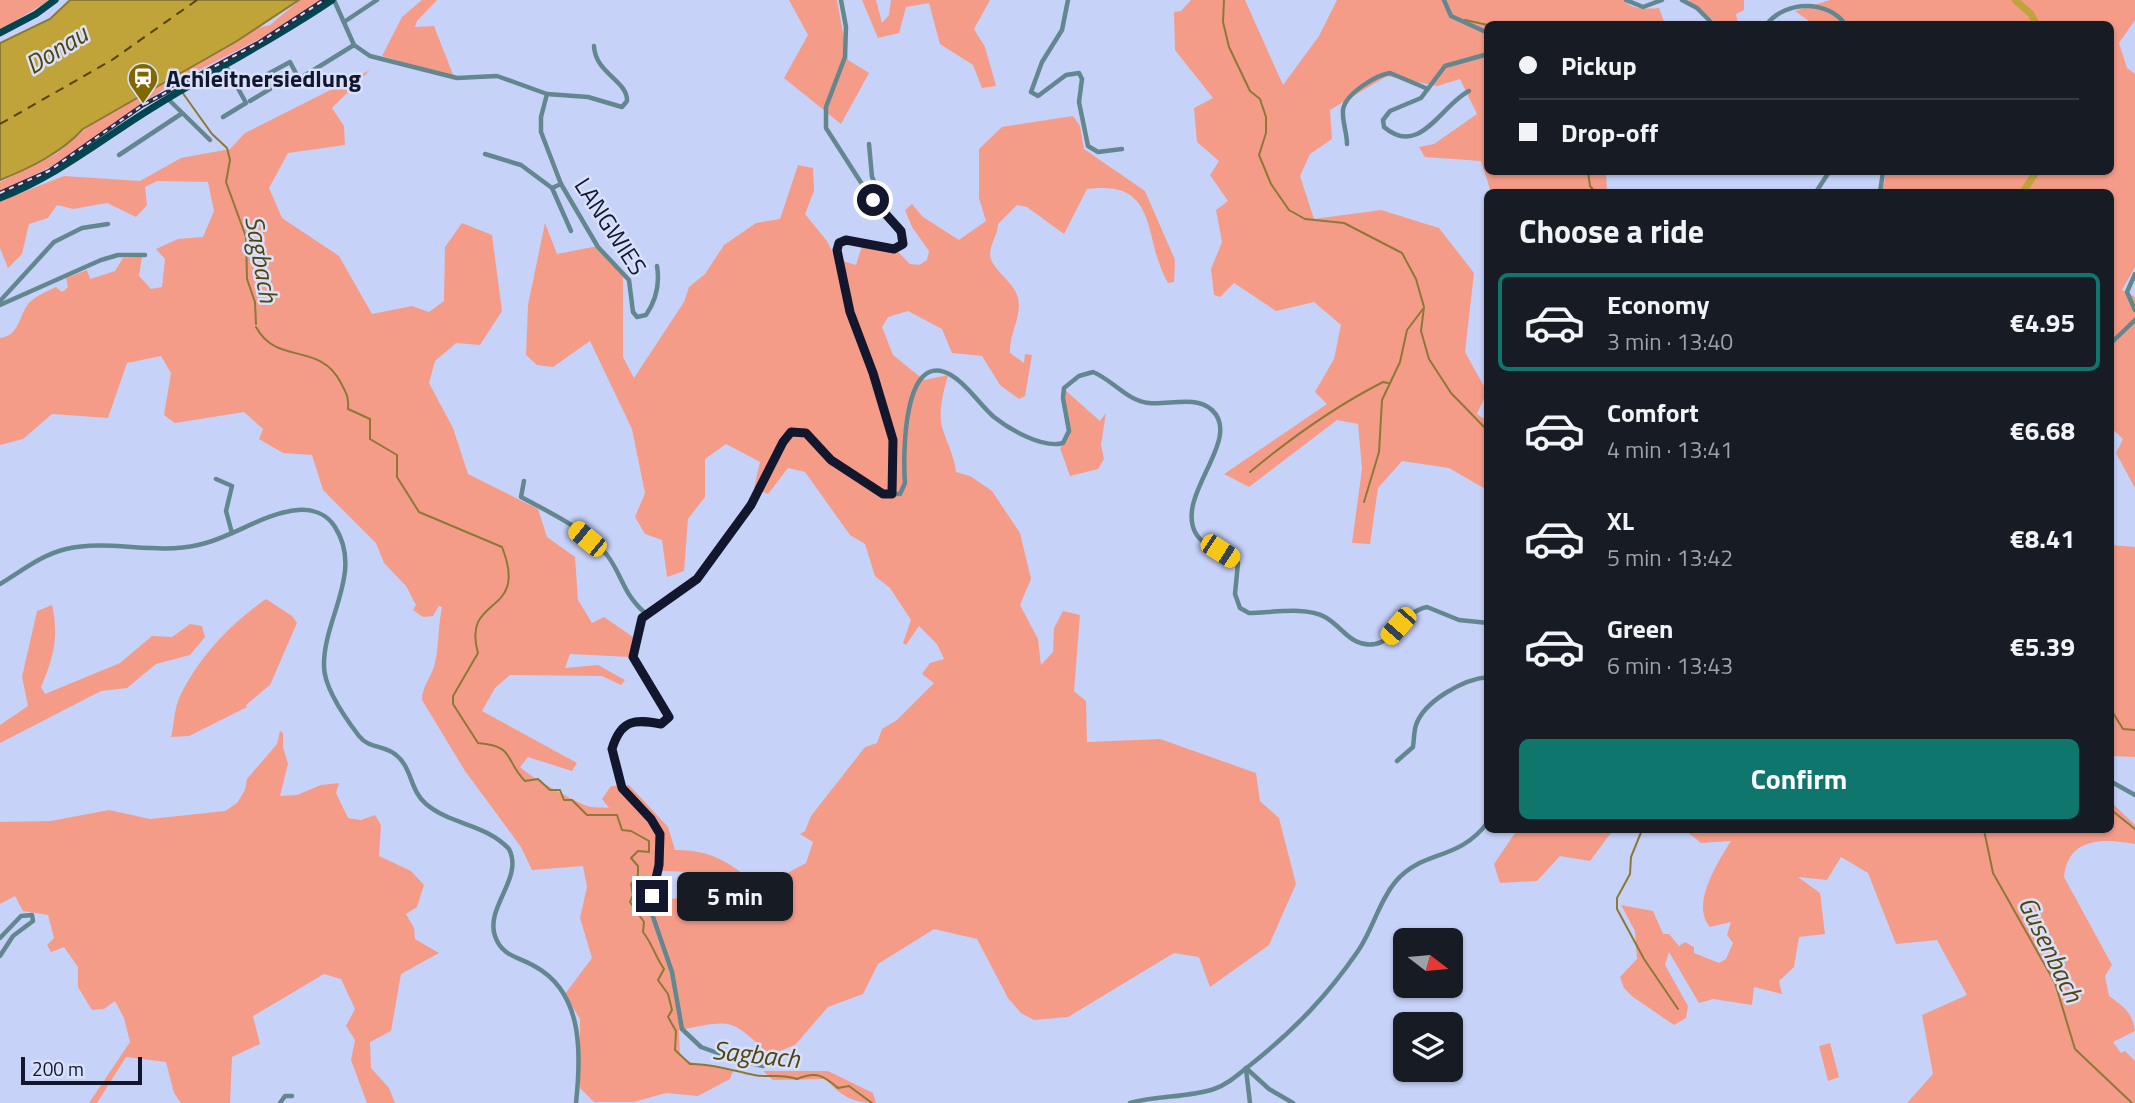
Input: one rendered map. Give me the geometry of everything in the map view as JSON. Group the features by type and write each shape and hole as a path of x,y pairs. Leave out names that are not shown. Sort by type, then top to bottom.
{"main road":[{"path":"0,33 36,15 55,0"},
{"path":"0,198 56,172 175,93 274,39 333,0"}],"street":[{"path":"333,0 354,45 364,53 461,79 496,76 547,94 588,97 618,107 626,103 627,93 602,68 594,46"},
{"path":"344,22 377,0"},
{"path":"841,0 846,27 845,57 826,107 824,122 831,138 902,234 902,246 894,249 846,240 839,243 837,250 850,312 873,373 893,440 892,494"},
{"path":"1068,0 1062,30 1042,62 1031,92 1038,96 1066,75 1079,73 1082,79 1079,102 1088,146 1098,152 1122,149"},
{"path":"1444,0 1451,16 1484,31"},
{"path":"1626,0 1643,7 1662,0"},
{"path":"1682,0 1697,8 1710,21"},
{"path":"1771,21 1784,10 1813,3 1831,8 1842,21"},
{"path":"250,101 270,89 266,75 290,62 299,79 354,45"},
{"path":"1469,92 1452,102 1433,124 1415,136 1385,129 1383,120 1388,112 1417,101 1448,63 1484,55"},
{"path":"223,117 246,103 226,66"},
{"path":"1347,144 1344,105 1366,85 1390,73 1428,89"},
{"name":"LANGWIES","path":"547,94 541,132 561,184 598,247 629,280 633,294 633,312 637,317 646,315 654,300 659,281 657,266"},
{"path":"167,98 181,114 211,139"},
{"path":"118,155 181,114"},
{"path":"869,144 871,171 886,206 884,213"},
{"path":"485,154 521,165 552,188 571,231"},
{"path":"552,188 561,184"},
{"path":"0,303 49,246 82,228 108,224"},
{"path":"0,303 101,260 118,255 145,256"},
{"path":"2135,274 2127,292 2135,310"},
{"path":"2114,340 2135,320"},
{"path":"763,1066 707,1049 685,1034 680,1025 672,972 652,916 660,834 651,819 622,788 612,749 620,732 633,722 643,720 661,724 669,717 633,657 636,638 646,614 682,592 697,579 751,505 783,442 791,432 806,433 831,460 883,494 900,494 904,487 910,399 914,388 924,376 937,372 950,374 998,419 1034,439 1056,444 1063,443 1068,435 1064,388 1079,376 1093,372 1141,401 1200,403 1211,409 1219,419 1220,439 1198,486 1193,517 1194,530 1201,539 1238,563 1236,594 1240,608 1249,613 1314,612 1326,617 1346,636 1361,644 1377,643 1387,638 1408,615 1427,607 1459,620 1484,623"},
{"path":"216,479 232,486 226,511 232,533"},
{"path":"524,481 521,497 558,516 604,553 625,591 646,614"},
{"path":"0,584 40,559 67,549 188,547 275,515 300,510 320,514 335,527 343,547 346,569 324,658 327,680 359,736 370,745 392,752 401,759 421,800 435,810 491,833 509,849 513,867 497,915 495,935 507,954 545,974 572,1009 578,1036 576,1103"},
{"path":"1397,761 1413,747 1416,724 1423,712 1467,682 1484,678"},
{"path":"2114,783 2135,796"},
{"path":"1130,1103 1214,1089 1246,1069 1306,1018 1340,978 1366,939 1389,892 1400,877 1422,861 1452,852 1474,840 1484,827"},
{"path":"0,938 21,916 32,915 32,922 13,936 0,956"},
{"path":"1246,1069 1250,1103"},
{"path":"1246,1069 1269,1089 1293,1103"},
{"path":"280,1103 285,1097 292,1096"}],"shaded area":[{"path":"0,0 50,0 0,30"},
{"path":"300,0 320,0 265,36 170,85 52,166 0,192 0,182 56,154 88,127 127,103 140,88 237,42 258,28 270,25"},
{"path":"422,0 437,0 417,21 415,27 434,26 454,77 382,56 402,17"},
{"path":"789,0 837,0 848,60 869,73 841,124 784,78 808,35"},
{"path":"862,0 876,0 882,23 889,15 891,0 990,0 974,29 985,47 996,86 982,88 973,65 940,44 929,3 906,7 899,33 878,38"},
{"path":"1191,0 1245,0 1283,85 1319,36 1337,0 1623,0 1635,7 1659,8 1664,21 1484,21 1484,170 1481,161 1425,157 1419,147 1434,144 1477,114 1460,79 1437,86 1387,76 1330,110 1332,139 1310,154 1300,176 1314,219 1381,210 1439,228 1474,273 1465,352 1484,387 1484,399 1477,414 1484,419 1484,488 1449,468 1402,461 1378,488 1370,544 1352,543 1362,469 1358,424 1337,420 1249,487 1224,474 1327,404 1315,392 1334,359 1341,325 1314,302 1276,311 1234,283 1220,297 1214,295 1211,269 1222,242 1216,210 1228,201 1210,175 1219,161 1197,142 1194,108 1213,98 1175,50 1174,12 1181,11"},
{"path":"1688,0 1744,0 1744,10 1736,14 1737,21 1714,21"},
{"path":"1830,0 2135,0 2135,20 2119,43 2127,68 2135,74 2135,267 2122,290 2135,297 2135,488 2116,453 2123,439 2114,431 2114,189 1879,189 1884,183 1885,175 2114,175 2114,21 1809,21 1795,11"},
{"path":"370,70 332,108 344,126 345,145 288,153 269,188 282,218 339,256 372,314 412,306 429,312 444,301 445,247 462,223 492,235 502,311 480,345 456,343 435,361 429,383 453,428 468,474 538,509 547,537 575,557 578,600 592,623 604,617 633,637 631,657 570,654 565,668 598,665 625,680 621,685 602,676 510,675 495,688 482,711 577,763 572,771 528,757 520,767 542,782 587,806 609,808 602,799 611,786 629,785 668,827 675,850 712,856 743,874 740,880 691,872 662,871 659,879 666,881 662,893 674,899 701,890 726,904 749,904 762,899 780,877 806,863 813,842 800,834 805,831 811,816 865,747 877,743 882,729 897,720 934,683 922,674 930,663 944,659 937,644 919,626 906,645 903,643 911,620 890,588 875,576 865,544 850,535 805,472 788,468 768,494 754,488 760,462 726,444 705,459 705,497 688,519 684,571 667,577 662,540 645,534 635,517 645,493 632,429 590,341 553,367 537,365 526,355 528,305 545,223 557,254 598,246 623,275 623,357 634,378 684,302 689,287 705,274 724,245 756,223 780,219 798,165 813,168 814,191 805,214 827,241 836,259 856,265 862,246 898,252 910,264 919,265 927,260 929,251 912,227 905,210 912,204 923,217 959,240 986,221 979,198 979,149 1002,127 1073,116 1080,126 1084,149 1145,191 1175,260 1174,282 1168,283 1160,266 1146,216 1138,203 1127,193 1111,188 1087,189 1064,234 1027,207 1017,205 998,224 990,251 991,260 1015,290 1019,302 1010,353 1024,363 1025,354 1032,355 1025,396 1019,399 1000,385 982,356 952,353 942,329 908,311 888,317 882,327 893,355 924,380 948,375 942,402 941,424 956,472 970,476 992,491 1020,533 1031,579 1020,605 1038,639 1041,665 1053,652 1054,628 1063,611 1080,615 1074,691 1086,701 1087,742 1160,739 1256,773 1260,801 1279,818 1296,884 1269,945 1210,987 1199,957 1174,953 1068,1017 1034,1020 1021,1013 1008,998 977,939 934,929 878,964 863,994 828,1007 795,1045 770,1055 746,1034 729,1024 710,1024 679,1030 680,1056 690,1062 733,1071 730,1079 698,1096 666,1093 634,1102 594,1102 580,1088 580,1019 565,994 592,958 580,918 587,887 583,866 532,870 521,847 465,771 422,700 435,663 442,607 439,606 433,616 423,617 413,610 416,605 406,586 384,563 376,543 323,490 312,455 283,453 259,439 263,429 244,412 175,423 164,415 171,373 161,356 127,363 108,418 52,414 23,439 0,445 0,338 12,333 27,305 56,287 62,292 68,287 66,278 87,270 90,279 115,271 123,258 142,257 139,276 151,289 162,287 165,259 156,249 178,239 203,237 214,211 208,182 157,181 145,187 147,205 136,217 107,203 73,209 57,205 48,218 29,224 22,254 8,268 0,248 0,201 64,176 140,181 181,158 230,149 245,133"},
{"path":"1486,175 1606,175 1607,189 1490,189"},
{"path":"1065,390 1100,421 1106,413 1101,445 1104,459 1098,469 1070,476 1060,448 1069,435 1070,428"},
{"path":"2114,545 2135,547 2135,757 2114,756"},
{"path":"266,599 292,616 297,623 270,685 246,705 247,707 189,736 171,737 178,701 206,654 240,619"},
{"path":"52,605 55,637 52,656 41,687 45,694 120,663 152,636 172,637 190,624 202,626 205,637 190,655 156,664 127,688 101,691 0,743 0,725 28,706 22,677 37,611"},
{"path":"280,731 283,733 283,747 288,764 280,796 297,795 321,785 339,783 336,793 348,818 361,820 375,815 381,825 379,856 411,871 424,885 417,907 406,914 414,928 415,939 439,953 401,974 391,1031 370,1042 371,1068 389,1088 395,1103 367,1103 351,1060 355,1040 346,1026 355,1009 341,979 324,974 253,1016 260,1044 232,1057 230,1103 181,1103 174,1093 166,1062 126,1057 97,1103 89,1103 130,1042 124,1018 115,1001 104,1009 92,1010 78,987 78,967 64,947 51,952 47,945 54,938 48,915 23,911 15,896 0,904 0,822 51,821 109,810 150,819 225,811 237,803 245,790 247,779 277,744"},
{"path":"2114,805 2135,825 2135,844 2100,841 2080,847 2072,854 2064,877 2112,965 2105,976 2109,996 2126,1010 2134,1024 2135,1031 2113,1042 2121,1053 2125,1051 2135,1061 2135,1103 1907,1103 1933,1074 1922,1015 1967,995 1937,940 1896,944 1868,873 1841,857 1827,880 1798,877 1820,893 1825,934 1799,937 1794,967 1779,981 1782,994 1754,987 1752,1005 1713,999 1699,1003 1669,952 1665,965 1688,1006 1686,1018 1674,1025 1624,988 1620,977 1637,959 1635,931 1621,905 1653,911 1663,934 1669,934 1679,946 1685,942 1694,947 1694,953 1719,963 1726,959 1733,943 1727,935 1731,922 1710,927 1703,907 1708,884 1731,841 1701,843 1689,833 2114,833"},
{"path":"1515,833 1611,833 1590,861 1560,856 1537,881 1500,883 1494,864"},
{"path":"1830,1043 1839,1077 1828,1081 1819,1046"},
{"path":"763,1071 828,1071 873,1093 876,1103 860,1102 848,1097 825,1079 773,1080"}],"water":[{"name":"Donau","path":"70,0 299,0 237,41 83,129 44,159 0,180 0,43 50,19"}],"waterway":[{"path":"1224,0 1223,22 1229,47 1250,91 1260,99 1266,117 1266,133 1259,155 1271,184 1289,210 1305,219 1344,223 1402,253 1416,279 1424,307 1421,331 1429,359 1451,393 1484,427"},
{"path":"2015,0 2031,14 2034,21"},
{"path":"1465,20 1484,24"},
{"name":"Sagbach","path":"172,78 179,87"},
{"name":"Sagbach","path":"182,92 212,134 227,148 230,160 226,182 246,237 247,279 255,302 256,324"},
{"path":"1588,175 1592,189"},
{"path":"2025,189 2034,175"},
{"path":"1364,502 1379,452 1382,400 1400,362 1407,330 1423,309"},
{"name":"Sagbach","path":"256,327 265,339 275,346 322,362 332,370 346,392 348,409 370,419 370,439 397,455 397,477 419,512 502,547 508,569 508,585 502,596 479,621 475,634 478,653 453,696 453,704 478,743 504,751 525,781 538,779 550,790 560,790 564,800 572,800 587,815 617,815 622,830 631,831 649,841 649,852 638,851 631,858 638,866 638,875 631,884 633,895 630,902 644,922 643,932 664,969 658,980 668,994 672,1010 668,1017 676,1031 675,1050 690,1064 714,1066 759,1076 797,1079 809,1075 819,1076 838,1088 849,1086 872,1103"},
{"path":"1250,472 1330,412 1383,382 1388,383"},
{"path":"2114,714 2123,729 2135,730"},
{"path":"2114,812 2135,829"},
{"path":"1641,833 1631,857 1630,874 1617,898 1617,909 1644,959 1678,1009"},
{"name":"Gusenbach","path":"1985,833 1993,873 2055,983 2075,1049 2132,1103"}],"ferry route":[{"path":"0,124 112,60 197,0"}],"railway":[{"path":"0,193 49,171 143,105 260,42 324,0"}],"place":[{"name":"Achleitnersiedlung","path":"143,105"}],"route":[{"path":"652,896 659,865 660,834 651,819 622,788 612,749 620,732 636,720 661,724 669,717 669,712 633,657 642,618 697,579 751,505 785,437 791,432 803,431 831,460 883,494 892,494 895,462 893,440 873,373 850,312 837,250 839,243 846,240 894,249 903,244 901,231 873,200"}]}
